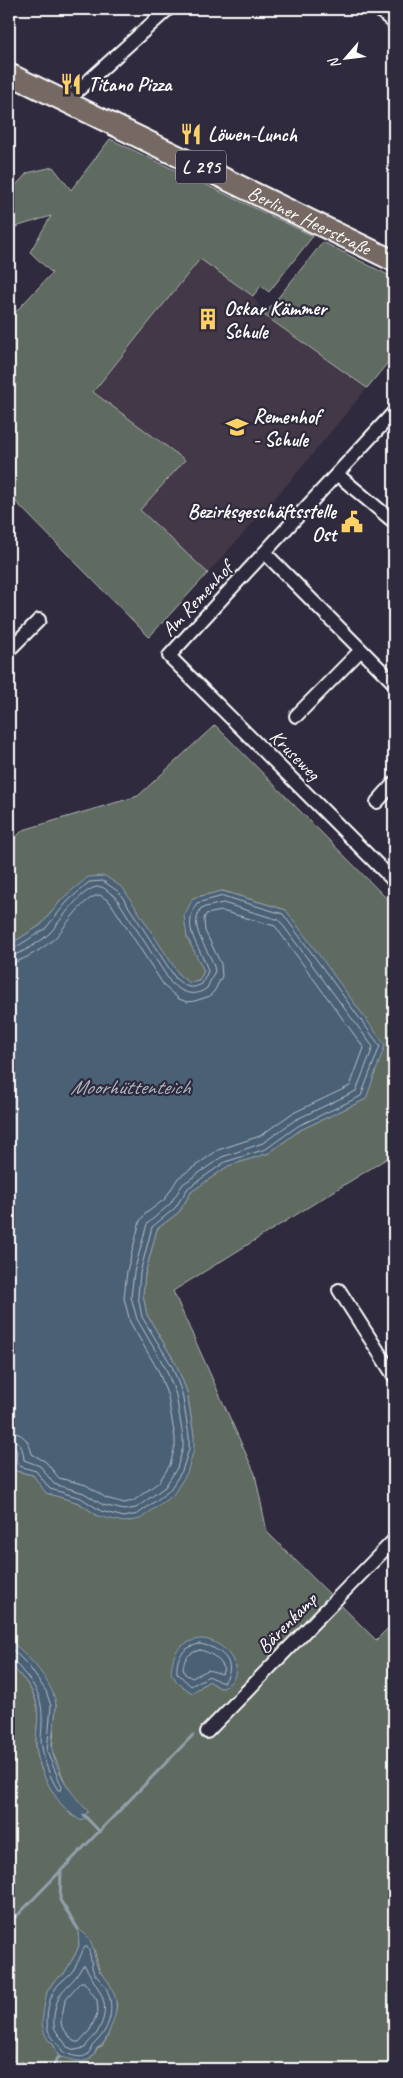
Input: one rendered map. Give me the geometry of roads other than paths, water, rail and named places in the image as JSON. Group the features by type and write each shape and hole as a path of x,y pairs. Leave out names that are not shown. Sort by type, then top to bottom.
{"main road":[{"name":"Berliner Heerstraße","path":"9,74 392,255"}],"street":[{"path":"69,103 74,94 168,9"},
{"path":"378,9 394,23"},
{"name":"Am Remenhof","path":"169,656 338,475 394,412"},
{"path":"338,475 394,522"},
{"path":"266,553 394,683"},
{"path":"9,650 39,620"},
{"path":"296,716 361,650"},
{"name":"Kruseweg","path":"169,656 394,880"},
{"path":"377,802 394,782"},
{"path":"339,1290 394,1376"},
{"name":"Bärenkamp","path":"207,1732 394,1540"}],"water":[{"name":"Moorhüttenteich","path":"105,876 123,888 180,976 190,983 199,981 204,971 187,937 184,916 193,898 222,891 286,910 385,1045 366,1099 300,1130 269,1153 228,1166 191,1192 179,1212 157,1229 145,1274 143,1295 147,1315 176,1364 187,1392 194,1436 194,1449 187,1473 173,1495 140,1519 124,1522 98,1516 79,1503 46,1493 33,1475 16,1471 11,1464 13,1454 9,1448 9,945 41,925 63,898 88,877"},
{"path":"199,1639 210,1640 225,1650 231,1657 235,1671 234,1678 229,1684 220,1688 209,1681 192,1693 177,1682 171,1673 175,1654 181,1646"},
{"path":"9,1640 24,1652 39,1670 46,1679 55,1698 56,1707 52,1749 65,1783 88,1811 82,1821 73,1816 57,1799 40,1765 36,1744 38,1717 36,1701 28,1685 9,1663"},
{"path":"78,1929 91,1942 98,1969 108,1981 116,2000 115,2016 108,2035 90,2059 86,2061 59,2057 53,2043 48,2040 44,2032 42,2023 47,1992 54,1981 64,1974 79,1946"}],"waterway":[{"path":"9,1924 193,1735"},
{"path":"84,1815 100,1832"},
{"path":"61,1872 60,1900 78,1929"},
{"path":"50,2069 59,2057"}],"place":[{"name":"Titano Pizza","path":"71,84"},
{"name":"Löwen-Lunch","path":"191,134"},
{"name":"Oskar Kämmer Schule","path":"208,319"},
{"name":"Remenhof - Schule","path":"237,427"},
{"name":"Bezirksgeschäftsstelle Ost","path":"352,522"}]}
